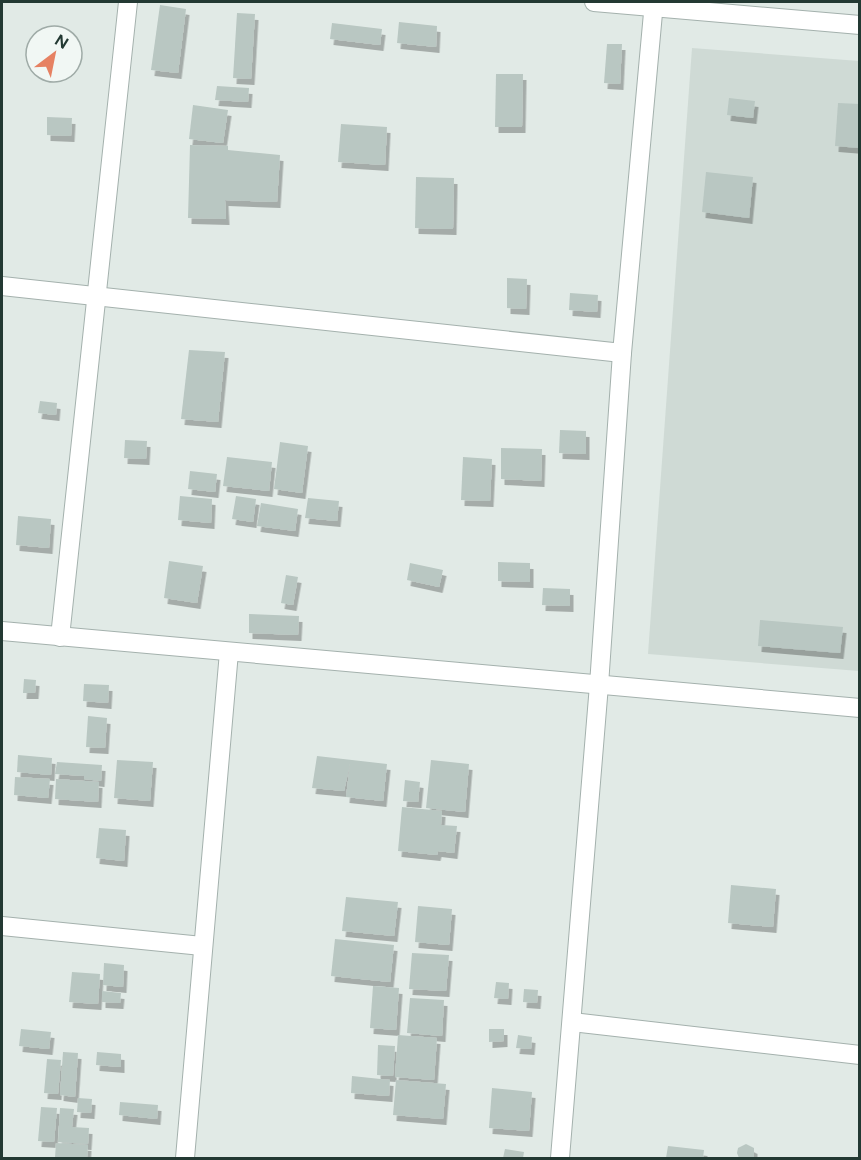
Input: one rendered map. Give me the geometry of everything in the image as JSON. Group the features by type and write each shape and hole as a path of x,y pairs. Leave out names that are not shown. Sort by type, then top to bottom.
{"street":[{"path":"60,637 128,2"},
{"path":"594,2 654,5 860,25"},
{"path":"560,1158 599,685 622,353 654,5"},
{"path":"2,286 622,353"},
{"path":"2,631 860,708"},
{"path":"185,1158 229,652"},
{"path":"2,926 202,946"},
{"path":"572,1022 860,1055"}],"shaded area":[{"path":"692,48 859,61 859,671 648,654"}],"building":[{"path":"160,5 186,9 178,73 151,70"},
{"path":"237,13 255,14 251,79 233,78"},
{"path":"399,22 437,26 436,47 397,43"},
{"path":"332,23 382,29 380,45 330,39"},
{"path":"607,44 622,44 620,84 604,83"},
{"path":"496,74 523,74 522,127 495,127"},
{"path":"217,86 249,88 248,102 215,100"},
{"path":"729,98 755,101 753,118 727,115"},
{"path":"838,103 860,104 860,148 835,146"},
{"path":"193,105 228,110 223,143 189,139"},
{"path":"47,117 72,118 71,136 47,135"},
{"path":"341,124 387,127 385,165 338,162"},
{"path":"190,145 228,146 228,150 280,155 277,202 225,200 226,219 188,218"},
{"path":"706,172 753,177 749,218 702,212"},
{"path":"416,177 454,178 453,229 415,228"},
{"path":"507,278 527,279 526,309 507,308"},
{"path":"570,293 598,295 597,312 569,310"},
{"path":"189,350 225,352 218,422 181,419"},
{"path":"40,401 57,403 56,415 38,413"},
{"path":"560,430 586,431 586,454 559,453"},
{"path":"125,440 147,441 146,459 124,458"},
{"path":"280,442 308,446 302,493 274,489"},
{"path":"501,448 542,449 541,481 501,479"},
{"path":"227,457 272,462 269,491 223,486"},
{"path":"463,457 492,459 490,501 461,500"},
{"path":"190,471 217,474 215,492 188,489"},
{"path":"180,496 212,499 211,523 178,520"},
{"path":"236,496 256,499 253,522 232,519"},
{"path":"308,498 339,501 337,521 305,518"},
{"path":"261,503 298,509 295,531 257,526"},
{"path":"18,516 51,519 49,548 16,545"},
{"path":"169,561 203,566 197,603 164,598"},
{"path":"498,562 530,563 530,582 498,581"},
{"path":"410,563 443,570 439,587 407,580"},
{"path":"286,575 298,577 293,605 281,603"},
{"path":"543,588 570,589 570,606 542,605"},
{"path":"249,614 299,616 298,635 249,633"},
{"path":"760,620 843,627 840,653 758,646"},
{"path":"24,679 36,680 35,693 23,693"},
{"path":"84,684 109,685 108,703 83,701"},
{"path":"88,716 107,718 105,748 86,747"},
{"path":"18,755 52,758 51,775 17,772"},
{"path":"317,756 387,764 383,801 346,797 350,764 344,791 312,788"},
{"path":"117,760 153,762 150,801 114,798"},
{"path":"431,760 469,764 465,812 426,808"},
{"path":"57,762 102,765 101,781 84,779 84,776 55,774"},
{"path":"15,777 50,779 48,798 14,795"},
{"path":"56,779 99,782 98,802 55,799"},
{"path":"405,780 420,782 418,802 403,801"},
{"path":"402,807 442,811 441,825 457,826 454,853 438,851 437,855 398,851"},
{"path":"99,828 126,830 124,861 96,858"},
{"path":"731,885 776,889 773,927 728,923"},
{"path":"346,897 398,902 394,936 342,931"},
{"path":"418,906 452,909 449,945 415,942"},
{"path":"335,939 394,945 390,982 331,976"},
{"path":"412,953 449,955 446,991 409,989"},
{"path":"104,963 124,965 123,987 103,985"},
{"path":"72,972 100,974 98,1004 69,1002"},
{"path":"496,982 509,983 508,999 494,998"},
{"path":"373,986 399,988 396,1030 370,1028"},
{"path":"524,989 538,990 537,1003 523,1002"},
{"path":"102,991 121,993 120,1003 102,1002"},
{"path":"410,998 444,1000 442,1036 407,1033"},
{"path":"21,1029 51,1032 49,1049 19,1046"},
{"path":"489,1029 504,1029 504,1041 489,1042"},
{"path":"398,1035 437,1038 434,1080 395,1077"},
{"path":"518,1035 532,1037 531,1049 516,1048"},
{"path":"378,1045 395,1046 393,1076 377,1075"},
{"path":"63,1052 78,1053 75,1097 60,1095"},
{"path":"97,1052 121,1054 121,1067 96,1065"},
{"path":"47,1059 61,1060 58,1094 44,1093"},
{"path":"352,1076 390,1080 389,1096 351,1093"},
{"path":"396,1080 446,1084 443,1119 393,1115"},
{"path":"492,1088 532,1092 529,1131 489,1128"},
{"path":"78,1098 92,1099 91,1113 77,1112"},
{"path":"120,1102 158,1105 157,1119 119,1115"},
{"path":"41,1107 57,1108 54,1142 38,1141"},
{"path":"60,1108 74,1109 72,1127 89,1128 88,1144 58,1142"},
{"path":"56,1143 88,1145 87,1158 55,1158"},
{"path":"746,1144 754,1148 754,1158 739,1158 738,1148"},
{"path":"668,1146 704,1150 703,1158 666,1158"},
{"path":"505,1149 524,1152 523,1158 503,1158"}]}
